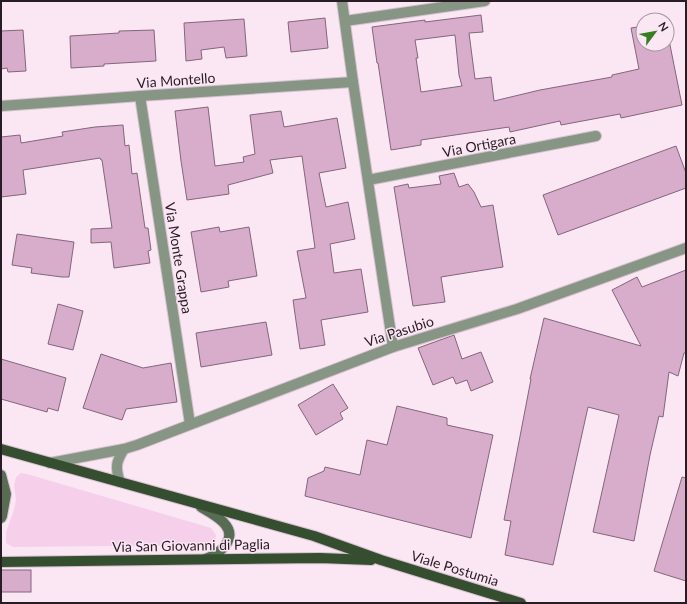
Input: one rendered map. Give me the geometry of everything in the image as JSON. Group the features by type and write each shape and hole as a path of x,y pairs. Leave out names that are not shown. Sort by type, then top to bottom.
{"main road":[{"path":"1,449 314,536 381,560"},
{"path":"1,475 6,494 1,518"},
{"path":"194,503 214,514 225,523 229,530 229,540 224,548 205,559"},
{"name":"Via San Giovanni di Paglia","path":"1,562 320,558 381,560"},
{"name":"Viale Postumia","path":"381,560 521,603"}],"street":[{"path":"342,1 393,347"},
{"path":"345,21 485,1"},
{"name":"Via Montello","path":"1,106 353,82"},
{"name":"Via Monte Grappa","path":"140,96 190,424"},
{"name":"Via Ortigara","path":"368,180 596,136"},
{"name":"Via Pasubio","path":"50,463 124,449 137,445 393,347 516,310 686,248"},
{"path":"120,482 117,473 118,459 124,449"}],"shaded area":[{"path":"21,473 211,528 216,535 215,541 211,545 13,547 6,543 6,532 16,500 14,485 16,477"}],"building":[{"path":"481,15 483,32 469,33 475,79 491,77 494,101 540,90 612,77 612,75 639,69 636,52 671,52 682,105 621,118 620,114 561,125 560,121 510,132 509,127 421,140 421,145 391,150 372,27 425,20 425,22","holes":["455,35 459,75 462,86 421,92 415,40"]},
{"path":"325,18 328,48 291,52 288,22"},
{"path":"244,19 247,56 226,58 224,47 201,50 202,59 186,61 184,23"},
{"path":"635,27 635,48 631,28"},
{"path":"23,30 26,71 8,72 7,68 1,69 1,31"},
{"path":"154,30 156,61 104,64 104,66 71,68 70,36 119,33 119,31"},
{"path":"208,107 215,166 244,162 243,157 255,154 250,115 281,111 284,127 337,118 346,168 319,173 326,207 348,202 355,239 330,244 334,273 361,269 368,312 321,320 325,345 300,349 293,300 306,298 297,251 315,248 302,156 270,160 273,173 228,185 229,194 187,200 175,111"},
{"path":"123,125 125,146 129,145 132,174 137,173 145,228 148,228 151,250 148,251 150,263 114,268 111,242 91,243 91,229 112,228 102,160 100,158 23,170 26,194 1,197 1,137 20,135 21,143 63,136 62,132 95,127"},
{"path":"676,146 686,173 686,188 558,235 543,195"},
{"path":"454,173 459,187 468,184 474,192 481,207 493,205 503,267 441,277 445,302 413,306 394,187 408,184 409,188 441,184 439,176"},
{"path":"219,227 220,232 249,227 257,276 228,281 229,287 201,292 191,232"},
{"path":"17,234 74,242 69,277 31,273 32,268 12,265"},
{"path":"686,270 686,353 684,353 678,376 669,372 663,417 659,416 634,541 593,532 619,415 588,407 553,565 505,555 511,521 504,520 530,379 544,318 641,346 612,290 637,277 642,287"},
{"path":"58,304 83,311 73,350 48,344"},
{"path":"266,322 272,355 201,367 196,333"},
{"path":"454,335 462,359 481,352 493,382 471,391 467,380 456,384 453,377 433,385 418,348"},
{"path":"101,354 143,368 171,363 177,402 126,409 122,420 83,408"},
{"path":"1,359 66,378 58,411 48,408 47,412 1,399"},
{"path":"333,384 348,408 340,413 343,419 316,435 298,405"},
{"path":"397,406 447,418 447,425 493,435 471,538 305,496 308,478 324,471 325,467 360,475 367,440 387,445"},
{"path":"682,477 686,478 686,581 654,571"},
{"path":"1,570 31,570 31,592 1,592"}]}
